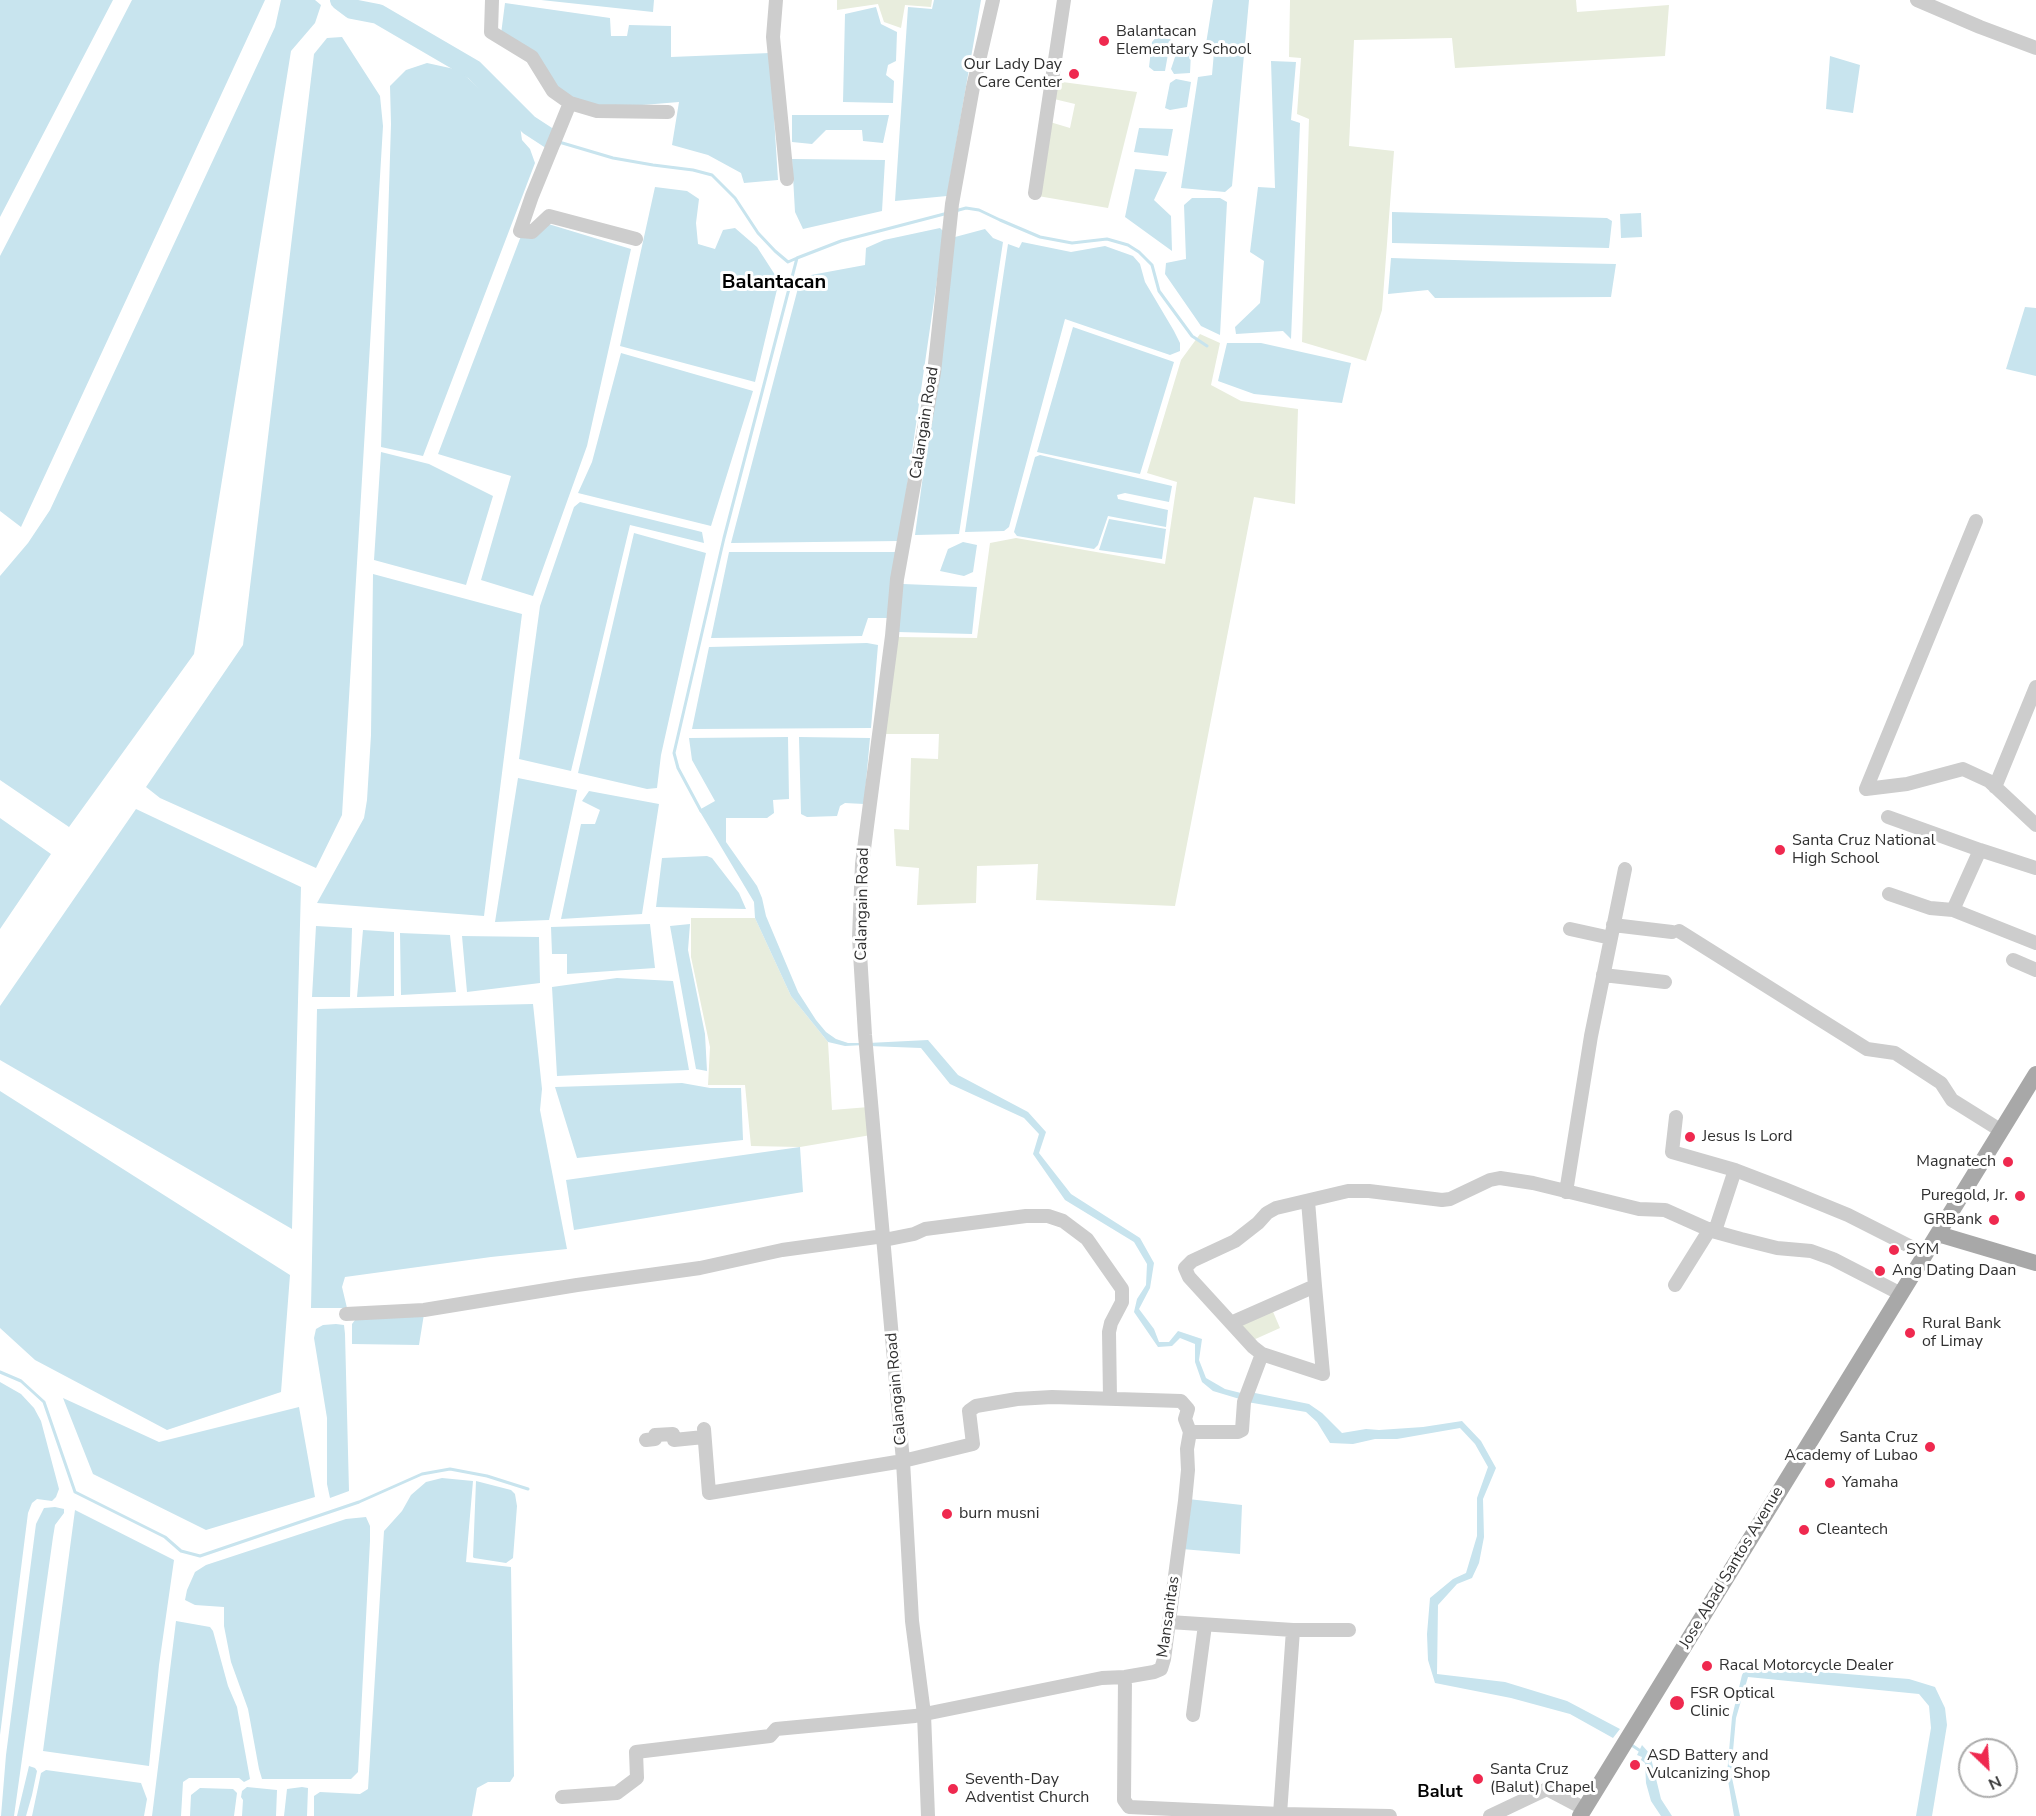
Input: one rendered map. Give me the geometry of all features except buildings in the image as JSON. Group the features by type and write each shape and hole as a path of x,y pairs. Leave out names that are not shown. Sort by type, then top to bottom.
{"main road":[{"name":"Jose Abad Santos Avenue","path":"1583,1812 2036,1074"},
{"path":"1938,1234 2036,1263"}],"street":[{"path":"492,0 491,32 532,57 553,92 570,103 597,111 668,112"},
{"path":"776,0 773,37 787,179"},
{"name":"Calangain Road","path":"928,1816 924,1714 912,1621 903,1461 865,1041 859,937 862,864 892,636 897,579 934,373 952,204 993,0"},
{"path":"1035,193 1064,0"},
{"path":"1917,0 2036,48"},
{"path":"570,103 520,231 532,232 549,216 636,239"},
{"path":"1976,521 1866,789 1907,784 1964,769 1989,782 2036,825"},
{"path":"1995,787 2036,687"},
{"path":"1888,817 2036,868"},
{"path":"1953,910 1980,850"},
{"path":"1566,1192 1603,975 1625,868"},
{"path":"1889,894 1930,909 1953,910 2036,943"},
{"path":"1570,929 1676,931 1867,1049 1895,1053 1941,1083 1952,1100 2000,1130"},
{"path":"2013,960 2036,970"},
{"path":"1603,975 1665,982"},
{"path":"1676,1117 1672,1152 1735,1170 1848,1215 1925,1254"},
{"path":"1675,1285 1712,1230 1735,1170"},
{"path":"1308,1200 1323,1374 1262,1354 1189,1277 1185,1268 1192,1261 1235,1241 1276,1208 1308,1200 1348,1191 1450,1199 1490,1180 1500,1178 1533,1183 1639,1209 1665,1210 1712,1230 1777,1248 1811,1251 1833,1259 1900,1294"},
{"path":"346,1314 424,1310 700,1268 782,1250 884,1238 925,1229 1026,1216 1048,1216 1063,1221 1087,1239 1122,1289 1122,1302 1109,1332 1110,1398 1017,1399 976,1406 969,1411 973,1444 903,1461 710,1493 704,1433 674,1440 673,1434 655,1436 655,1439 646,1440"},
{"path":"1231,1323 1316,1286"},
{"path":"1190,1432 1238,1432 1242,1430 1246,1396 1262,1354"},
{"name":"Mansanitas","path":"562,1797 618,1793 637,1778 636,1752 770,1736 776,1729 924,1714 1102,1678 1125,1677 1161,1669 1185,1501 1190,1432 1185,1419 1188,1409 1181,1401 1110,1398"},
{"path":"1169,1622 1293,1630 1348,1630"},
{"path":"1193,1715 1205,1624"},
{"path":"1280,1814 1293,1630"},
{"path":"1125,1677 1124,1800 1129,1807 1390,1816"},
{"path":"1490,1816 1547,1789 1583,1812"}],"green space":[{"path":"837,0 932,0 931,7 905,5 901,28 884,22 878,4 837,10"},
{"path":"1290,0 1576,0 1577,12 1669,5 1665,56 1455,68 1452,38 1354,40 1349,146 1394,151 1382,310 1366,361 1302,342 1309,119 1297,114 1301,58 1289,57"},
{"path":"1055,81 1137,92 1108,208 1038,196 1050,122 1070,128 1075,104 1054,99"},
{"path":"1200,334 1220,343 1211,385 1241,401 1298,409 1295,504 1254,497 1175,906 1036,900 1038,864 977,866 976,903 917,905 919,868 896,866 894,829 909,830 911,758 938,759 939,734 883,734 898,637 977,638 990,543 1016,538 1165,564 1177,482 1147,473 1181,360"},
{"path":"691,918 755,918 791,996 828,1042 832,1110 869,1107 871,1135 800,1147 751,1146 745,1085 708,1085 710,1047 691,957"},
{"path":"1271,1307 1280,1328 1251,1341 1234,1324"}],"water":[{"path":"0,0 113,0 0,217"},
{"path":"132,0 265,0 21,527 0,511 0,256"},
{"path":"281,0 315,0 321,5 315,23 291,51 194,654 69,827 0,780 0,576 28,543 50,510 275,27"},
{"path":"541,0 654,0 653,12"},
{"path":"934,0 981,0 947,196 895,201 908,7 932,9"},
{"path":"1213,0 1249,0 1232,186 1225,192 1181,188 1198,77 1212,75 1214,52 1205,50"},
{"path":"505,3 610,18 611,36 627,36 629,25 671,26 671,57 770,53 778,180 744,183 741,173 708,155 672,145 679,102 594,109 557,92 501,34"},
{"path":"876,7 881,24 897,32 896,61 888,65 886,75 894,81 893,103 843,102 845,14"},
{"path":"1159,34 1171,37 1165,71 1154,71 1149,67 1152,42"},
{"path":"342,37 380,96 383,126 342,815 316,868 160,798 146,787 243,645 314,54 327,38"},
{"path":"1191,52 1190,73 1174,74 1171,69 1176,54"},
{"path":"1830,56 1860,65 1853,113 1826,109"},
{"path":"1271,61 1296,62 1291,120 1300,123 1291,339 1283,331 1236,334 1235,327 1260,303 1264,261 1250,252 1258,187 1275,188"},
{"path":"427,63 459,70 520,126 522,140 530,149 535,163 423,456 381,447 391,124 390,86 406,70"},
{"path":"1176,79 1191,82 1187,107 1170,110 1165,108 1170,83"},
{"path":"792,115 889,115 883,143 863,141 862,130 826,130 812,144 792,142"},
{"path":"1139,128 1173,129 1168,156 1134,152"},
{"path":"792,159 885,160 882,211 803,229 795,212"},
{"path":"1135,169 1167,172 1154,200 1171,216 1172,251 1125,217"},
{"path":"655,187 687,191 699,199 696,223 698,244 715,249 723,230 735,228 757,247 779,281 755,382 620,346"},
{"path":"1192,198 1220,198 1227,202 1220,335 1201,326 1165,274 1166,263 1186,259 1184,205"},
{"path":"1392,212 1607,218 1612,221 1609,248 1392,243"},
{"path":"1641,213 1642,237 1621,238 1620,214"},
{"path":"545,223 631,249 587,446 533,596 481,580 511,476 438,454 521,236"},
{"path":"940,228 944,232 899,541 731,543 798,288 811,275 865,265 866,248 884,240"},
{"path":"985,229 993,238 1003,242 959,534 915,535 955,237"},
{"path":"1022,242 1071,252 1105,246 1133,256 1140,264 1145,282 1180,343 1180,351 1170,355 1065,319 1009,527 1004,531 965,532 1008,244 1019,248"},
{"path":"1391,258 1616,264 1611,297 1435,298 1428,290 1388,294"},
{"path":"2025,307 2036,308 2036,376 2006,369"},
{"path":"1073,327 1174,362 1140,474 1037,452"},
{"path":"1227,343 1261,343 1351,363 1342,403 1254,394 1218,381"},
{"path":"621,353 753,391 711,526 578,493 592,462"},
{"path":"381,452 429,464 493,496 466,585 374,560"},
{"path":"1040,455 1172,486 1169,502 1125,493 1117,495 1118,499 1168,510 1166,527 1108,516 1098,545 1094,549 1017,536 1014,532 1035,457"},
{"path":"580,502 702,532 704,543 630,525 571,771 519,759 540,606 574,507"},
{"path":"1109,519 1166,529 1162,559 1099,550"},
{"path":"634,533 706,553 661,755 657,788 647,789 578,773"},
{"path":"963,542 977,545 973,572 964,576 940,571 948,549"},
{"path":"729,552 897,552 887,618 868,618 862,636 711,638"},
{"path":"373,574 522,614 484,916 317,903 364,818 371,735"},
{"path":"903,584 977,587 972,634 898,632"},
{"path":"867,643 878,645 871,728 692,729 709,647"},
{"path":"788,737 789,799 773,800 774,813 767,818 726,818 726,842 757,886 766,916 798,992 816,1020 826,1032 836,1039 848,1043 866,1043 865,1045 845,1046 828,1042 791,996 755,918 754,902 699,810 715,801 692,760 689,738"},
{"path":"799,737 870,738 864,804 845,803 840,806 837,816 807,817 801,814"},
{"path":"518,778 577,790 549,920 495,922"},
{"path":"589,791 659,804 642,914 561,919 581,824 595,824 600,810 582,801"},
{"path":"136,809 301,887 292,1229 0,1060 0,1006"},
{"path":"0,818 51,854 0,929"},
{"path":"707,856 712,858 739,893 746,909 656,907 662,858"},
{"path":"650,924 655,968 567,974 567,954 552,954 551,927"},
{"path":"690,924 688,950 705,1034 707,1071 696,1069 670,926"},
{"path":"316,926 352,928 350,997 312,997"},
{"path":"363,930 394,932 394,996 357,997"},
{"path":"400,933 450,935 456,992 401,995"},
{"path":"462,936 539,937 540,983 467,992"},
{"path":"617,978 673,981 689,1070 557,1076 552,987"},
{"path":"533,1004 542,1089 540,1110 567,1249 345,1277 342,1287 347,1308 311,1308 317,1009"},
{"path":"928,1040 958,1075 1028,1112 1046,1132 1039,1153 1071,1194 1140,1238 1154,1263 1150,1288 1139,1309 1154,1329 1159,1342 1169,1342 1178,1331 1202,1339 1199,1360 1206,1378 1225,1389 1245,1394 1243,1400 1213,1391 1202,1382 1195,1362 1195,1344 1180,1338 1172,1346 1158,1347 1134,1312 1137,1299 1146,1285 1147,1264 1134,1242 1065,1200 1033,1154 1039,1134 1024,1118 950,1084 921,1048 869,1046 868,1043"},
{"path":"682,1083 710,1088 741,1088 743,1140 577,1158 555,1087"},
{"path":"0,1091 290,1275 281,1392 167,1430 35,1360 0,1328"},
{"path":"800,1147 803,1192 574,1230 566,1180"},
{"path":"424,1314 419,1345 352,1344 352,1324 355,1320"},
{"path":"323,1325 344,1325 345,1334 349,1491 330,1498 327,1484 327,1418 314,1338 316,1329"},
{"path":"0,1382 21,1394 34,1408 41,1421 59,1489 52,1501 37,1499 32,1503 28,1513 0,1735"},
{"path":"1250,1392 1309,1404 1322,1413 1342,1433 1366,1429 1423,1427 1462,1421 1481,1441 1496,1468 1483,1499 1484,1537 1479,1563 1472,1578 1457,1584 1438,1605 1437,1674 1505,1682 1567,1701 1620,1729 1613,1738 1570,1714 1511,1698 1435,1683 1428,1660 1427,1634 1430,1598 1453,1579 1466,1573 1477,1536 1477,1498 1488,1467 1475,1444 1460,1428 1397,1439 1375,1439 1353,1444 1330,1443 1317,1422 1306,1412 1247,1402"},
{"path":"63,1398 159,1442 299,1407 315,1497 206,1530 93,1474"},
{"path":"442,1478 473,1481 466,1562 511,1567 514,1776 510,1782 488,1782 477,1788 472,1816 314,1816 314,1796 320,1792 360,1794 368,1789 384,1531 402,1511 411,1495 426,1482"},
{"path":"476,1481 511,1490 515,1494 517,1506 513,1558 506,1563 473,1557"},
{"path":"1188,1499 1242,1505 1240,1554 1182,1549"},
{"path":"44,1508 64,1509 64,1513 55,1525 53,1537 14,1816 1,1816 6,1755 36,1524"},
{"path":"75,1510 174,1560 159,1665 149,1766 43,1751"},
{"path":"366,1517 370,1526 370,1541 358,1772 351,1779 262,1779 248,1709 231,1662 224,1626 224,1607 195,1605 185,1600 187,1590 195,1572 206,1565 346,1519"},
{"path":"176,1621 210,1627 213,1631 228,1686 237,1707 250,1779 244,1782 239,1778 189,1778 183,1782 181,1816 152,1816"},
{"path":"1747,1666 1909,1679 1935,1687 1945,1708 1947,1725 1932,1816 1916,1816 1931,1728 1929,1706 1919,1694 1748,1677 1736,1718 1731,1773 1740,1816 1734,1816 1727,1774 1732,1717 1742,1675"},
{"path":"1642,1745 1650,1754 1661,1799 1672,1816 1661,1816 1651,1801 1646,1783 1645,1763 1641,1760 1642,1757 1637,1755"},
{"path":"29,1766 37,1771 32,1795 26,1816 17,1816"},
{"path":"46,1770 141,1783 147,1799 144,1816 32,1816 41,1773"},
{"path":"247,1787 277,1790 276,1816 242,1816 242,1791"},
{"path":"200,1788 233,1789 237,1793 234,1816 190,1816 191,1795"},
{"path":"308,1788 307,1816 284,1816 287,1789"}],"waterway":[{"path":"340,0 352,9 378,14 474,70 529,125 552,140"},
{"path":"559,142 613,158 712,175 735,198 758,233 775,251 788,262 797,258 724,538 674,753 678,768 701,811"},
{"path":"955,211 966,208 979,210 1040,237 1072,243 1107,239 1128,245 1152,265 1159,291 1192,336 1207,346"},
{"path":"797,258 841,241 948,213"},
{"path":"0,1372 21,1381 44,1402 75,1492 165,1537 181,1551 200,1556 359,1502 422,1474 450,1469 487,1476 528,1489"},
{"path":"1630,1744 1642,1752"}],"place":[{"name":"Balantacan Elementary School","path":"1104,41"},
{"name":"Our Lady Day Care Center","path":"1074,74"},
{"name":"Santa Cruz National High School","path":"1780,850"},
{"name":"Jesus Is Lord","path":"1690,1137"},
{"name":"Magnatech","path":"2008,1162"},
{"name":"Puregold, Jr.","path":"2020,1196"},
{"name":"GRBank","path":"1994,1220"},
{"name":"SYM","path":"1894,1250"},
{"name":"Ang Dating Daan","path":"1880,1271"},
{"name":"Rural Bank of Limay","path":"1910,1333"},
{"name":"Santa Cruz Academy of Lubao","path":"1930,1447"},
{"name":"Yamaha","path":"1830,1483"},
{"name":"burn musni","path":"947,1514"},
{"name":"Cleantech","path":"1804,1530"},
{"name":"Racal Motorcycle Dealer","path":"1707,1666"},
{"name":"FSR Optical Clinic","path":"1677,1703"},
{"name":"ASD Battery and Vulcanizing Shop","path":"1635,1765"},
{"name":"Santa Cruz (Balut) Chapel","path":"1478,1779"},
{"name":"Seventh-Day Adventist Church","path":"953,1789"}],"district":[{"name":"Balantacan","path":"774,283"},
{"name":"Balut","path":"1440,1793"}]}
